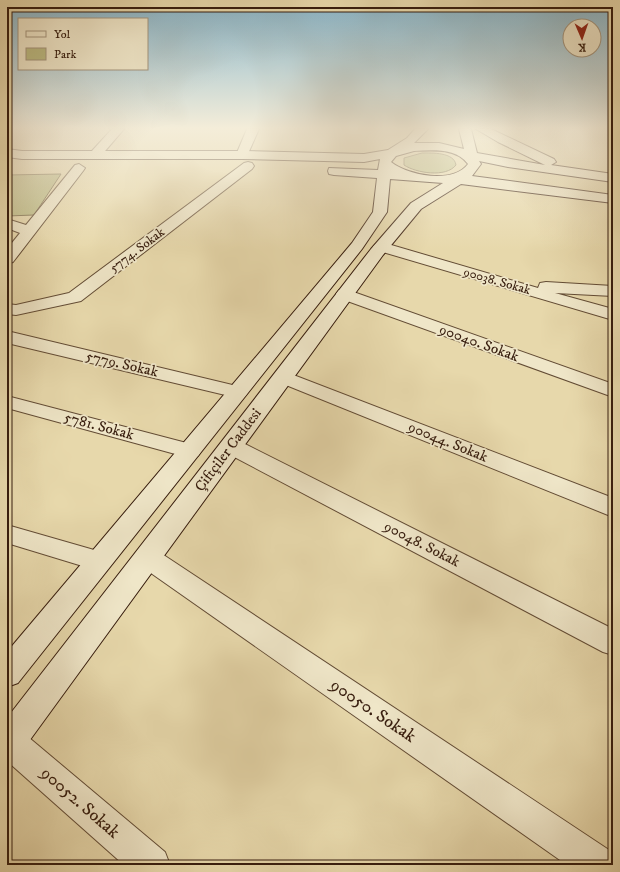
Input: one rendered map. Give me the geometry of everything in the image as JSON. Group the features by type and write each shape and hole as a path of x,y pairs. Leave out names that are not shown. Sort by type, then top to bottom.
{"street":[{"path":"7,259 78,170"},
{"name":"5774. Sokak","path":"10,312 75,297 233,170"},
{"name":"Çiftçiler Caddesi","path":"7,674 357,246 380,212 386,170"},
{"path":"398,170 413,177 450,170"},
{"name":"Çiftçiler Caddesi","path":"8,743 381,247 416,206 460,170"},
{"path":"476,170 613,199"},
{"path":"552,170 613,178"},
{"path":"575,170 593,176"},
{"path":"7,223 29,230"},
{"path":"7,231 29,230"},
{"name":"90038. Sokak","path":"381,247 613,316"},
{"path":"505,284 613,291"},
{"name":"90040. Sokak","path":"345,294 613,391"},
{"name":"5779. Sokak","path":"7,337 238,392"},
{"name":"90044. Sokak","path":"283,377 613,508"},
{"name":"5781. Sokak","path":"7,402 190,450"},
{"name":"90048. Sokak","path":"231,446 613,643"},
{"path":"7,534 100,561"},
{"name":"90050. Sokak","path":"147,557 599,865"},
{"name":"90052. Sokak","path":"8,743 152,865"}],"green space":[{"path":"415,170 450,170 438,173"},
{"path":"61,174 34,215 7,216 7,175"}]}
